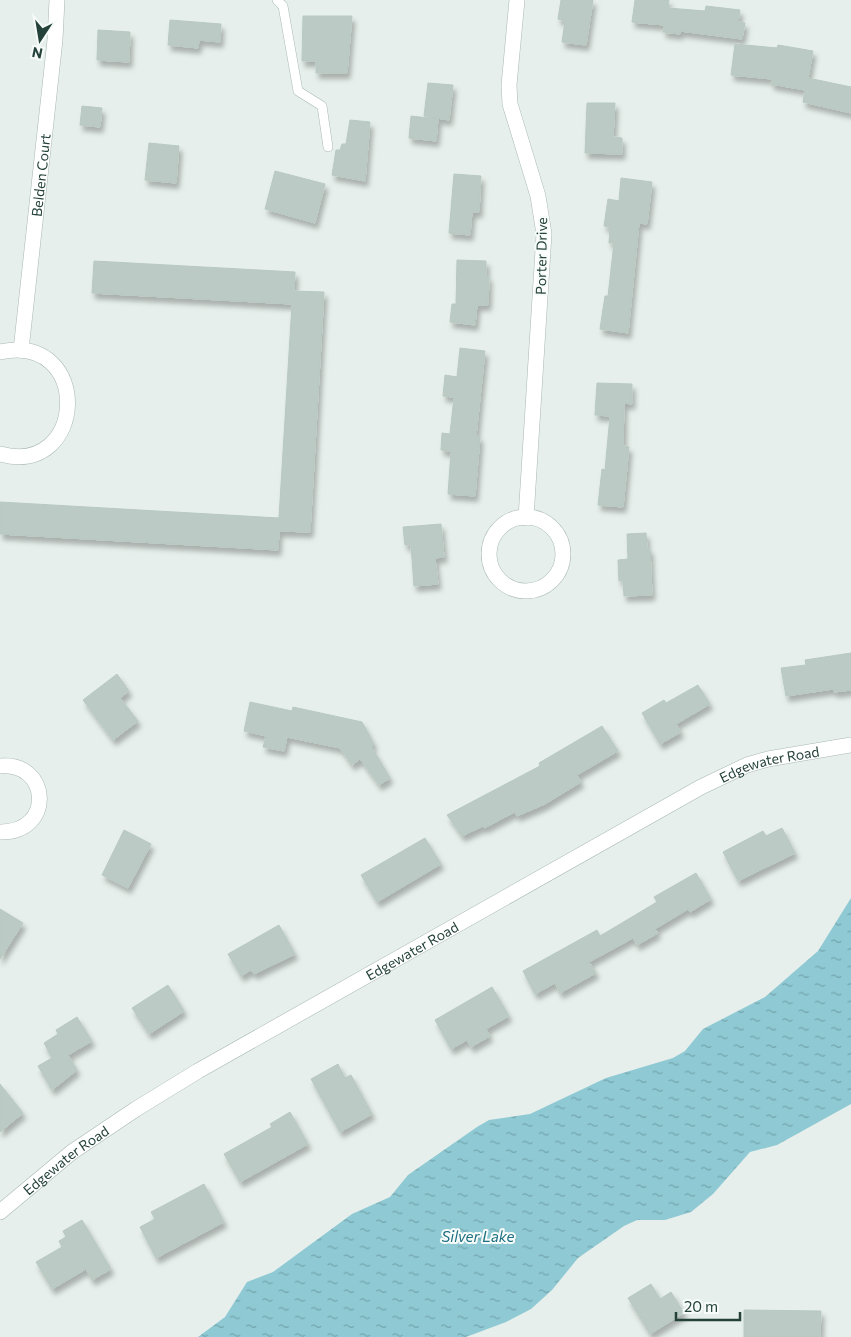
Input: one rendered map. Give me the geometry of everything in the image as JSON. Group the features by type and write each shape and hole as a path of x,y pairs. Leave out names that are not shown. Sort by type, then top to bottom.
{"street":[{"name":"Belden Court","path":"21,350 55,40 57,0"},
{"name":"Porter Drive","path":"517,0 508,85 510,104 538,196 544,234 526,518"},
{"path":"0,352 21,350 42,357 59,372 68,393 68,415 58,436 41,450 19,456 0,454"},
{"path":"526,518 542,521 548,525 558,538 563,553 556,576 544,586 529,591 513,589 500,580 490,559 491,544 498,530 511,521 526,518"},
{"name":"Edgewater Road","path":"0,1212 72,1152 144,1104 701,787 761,761 851,745"},
{"path":"0,766 19,768 28,774 36,783 40,793 40,804 30,823 21,830 0,832"}],"lane":[{"path":"277,0 283,6 298,91 322,106 328,147"}],"water":[{"name":"Silver Lake","path":"851,898 851,1104 777,1145 750,1152 713,1194 691,1212 665,1220 637,1220 624,1226 578,1258 552,1290 531,1309 506,1322 466,1337 198,1337 225,1317 247,1282 273,1272 352,1214 390,1197 408,1175 477,1127 489,1120 530,1114 606,1078 673,1058 685,1051 703,1029 765,997 818,951"}],"building":[{"path":"561,0 593,0 586,45 562,42 565,21 558,19"},
{"path":"635,0 669,0 668,8 705,11 706,6 740,10 738,22 745,23 742,39 680,31 680,34 663,32 664,25 632,22"},
{"path":"303,16 352,16 347,73 316,73 316,61 302,61"},
{"path":"170,20 221,24 220,42 199,40 198,48 168,45"},
{"path":"98,30 130,32 129,62 97,60"},
{"path":"735,44 777,48 778,45 813,51 808,78 851,87 851,113 803,102 805,90 771,84 772,79 731,75"},
{"path":"428,83 453,85 449,120 424,116"},
{"path":"587,103 615,103 613,137 622,138 622,154 585,153"},
{"path":"82,106 102,108 100,127 80,125"},
{"path":"411,116 438,119 436,141 409,138"},
{"path":"350,120 370,122 365,181 332,175 336,150 340,150 342,144 346,144"},
{"path":"149,143 179,146 176,183 145,180"},
{"path":"275,171 325,184 315,223 265,209"},
{"path":"454,174 481,176 479,212 472,212 470,235 449,233"},
{"path":"621,178 652,182 647,224 639,223 628,333 600,329 605,296 608,296 614,243 609,243 610,227 604,226 608,199 619,201"},
{"path":"457,260 486,261 486,277 489,277 488,305 477,305 475,325 450,322 452,304 456,304"},
{"path":"94,261 295,272 294,291 324,292 310,532 279,531 278,550 0,534 0,502 279,518 292,304 92,293"},
{"path":"460,348 485,351 476,436 480,437 475,496 448,494 451,451 441,450 442,433 450,434 454,397 443,396 445,375 457,377"},
{"path":"597,383 632,384 632,404 624,403 623,446 629,447 623,507 598,505 602,469 605,470 610,416 595,415"},
{"path":"441,524 444,557 435,558 438,584 414,586 411,545 405,545 403,527"},
{"path":"646,533 647,549 650,549 652,595 624,596 623,581 619,581 618,560 628,559 627,534"},
{"path":"851,653 851,690 834,692 833,689 786,696 781,668 806,665 805,660"},
{"path":"117,674 129,691 120,698 138,721 113,740 83,700"},
{"path":"698,685 710,704 676,724 681,732 660,744 642,713 664,700 666,703"},
{"path":"250,702 292,711 293,707 362,722 374,744 371,746 390,778 379,785 360,759 352,765 340,748 287,737 284,751 263,747 266,736 244,731"},
{"path":"602,726 618,751 577,775 581,782 545,804 517,816 515,812 484,828 483,826 462,836 447,815 540,766 539,763"},
{"path":"782,828 795,853 738,881 723,852 763,831 766,836"},
{"path":"124,830 151,844 128,888 102,875"},
{"path":"425,838 441,864 377,902 361,875"},
{"path":"696,873 711,899 690,912 688,909 655,929 658,933 637,945 633,938 589,962 596,973 560,993 555,983 535,994 523,971 597,930 600,936 657,902 654,897"},
{"path":"0,909 23,923 0,959"},
{"path":"279,925 295,954 254,974 251,970 241,976 228,954"},
{"path":"168,985 184,1011 149,1034 132,1008"},
{"path":"492,987 509,1016 486,1029 490,1036 471,1047 467,1040 451,1049 435,1020"},
{"path":"77,1017 92,1041 68,1055 77,1070 52,1090 38,1066 52,1058 44,1043 58,1034 56,1030"},
{"path":"338,1064 345,1078 351,1075 372,1114 340,1132 311,1079"},
{"path":"0,1084 23,1113 0,1132"},
{"path":"290,1112 308,1144 240,1182 224,1154 272,1127 270,1124"},
{"path":"204,1184 224,1222 156,1258 140,1227 155,1219 151,1212"},
{"path":"82,1220 111,1269 92,1280 86,1269 52,1289 36,1262 62,1247 59,1241 66,1237 63,1231"},
{"path":"651,1284 660,1299 671,1292 684,1313 650,1334 628,1298"},
{"path":"744,1310 821,1311 820,1337 744,1337"}]}
